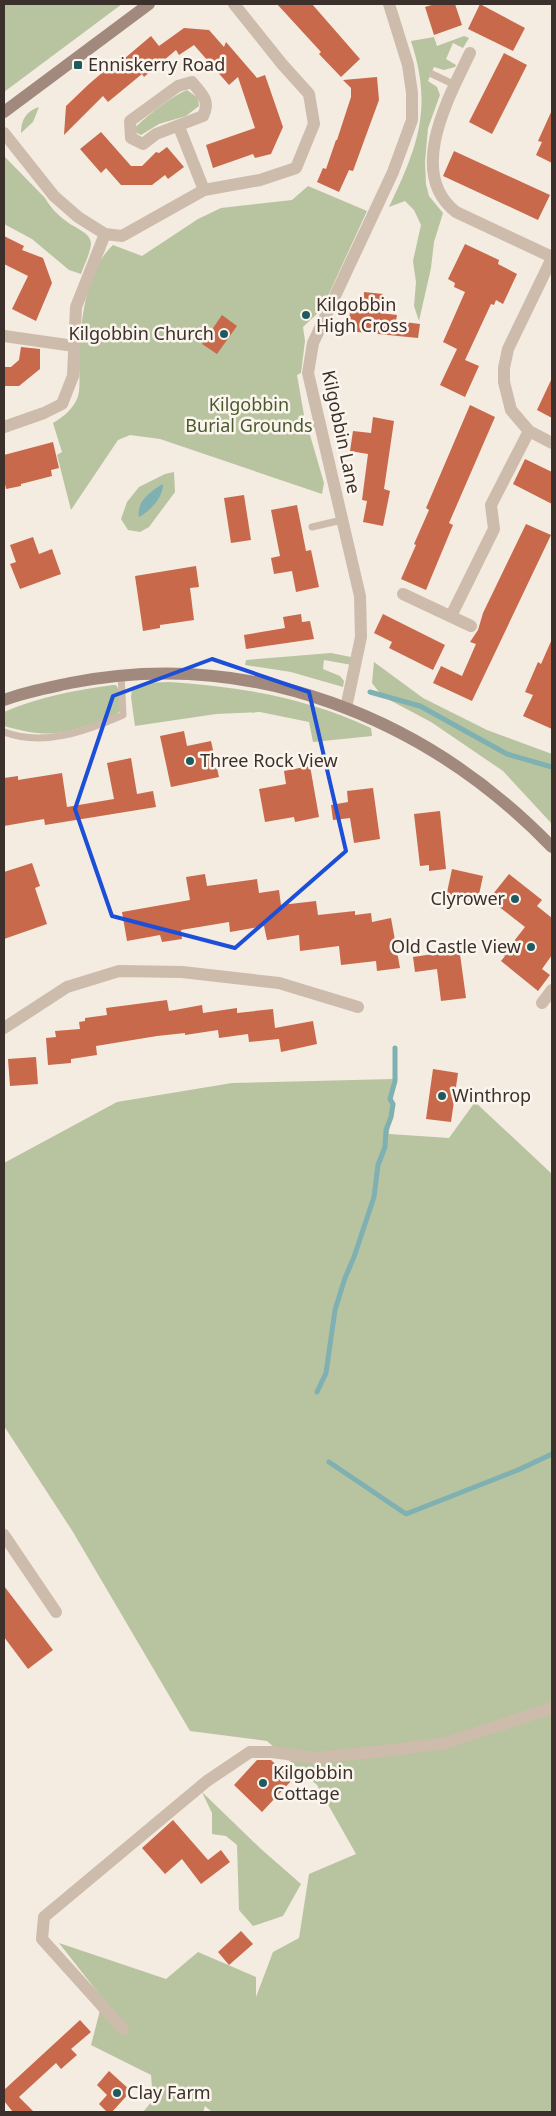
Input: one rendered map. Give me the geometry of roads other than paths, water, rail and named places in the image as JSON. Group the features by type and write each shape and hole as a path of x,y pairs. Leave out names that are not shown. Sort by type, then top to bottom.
{"street":[{"path":"4,112 149,4"},
{"path":"4,133 54,196 78,217 105,234 122,236 204,190 260,180 296,168 314,124 310,94 282,64 234,4"},
{"name":"Kilgobbin Lane","path":"346,708 361,637 360,596 308,373 313,343 393,172 412,120 412,93 408,65 389,4"},
{"path":"470,53 438,123 434,166 438,191 446,204 451,208 552,258 508,349 504,368 504,382 511,410 528,431 552,443"},
{"path":"192,82 205,99 207,108 203,116 178,127 156,134 143,144 132,138 130,121 178,86 192,82"},
{"path":"178,127 204,190"},
{"path":"4,427 44,413 62,404 73,376 76,307 105,234"},
{"path":"4,336 74,346"},
{"path":"451,616 494,529 491,505 528,431"},
{"path":"403,594 471,626"},
{"path":"4,700 31,691 94,678 164,673 221,677 284,688 346,708 378,721 451,761 532,826 552,847"},
{"path":"4,1028 67,987 119,970 182,972 279,983 358,1007"},
{"path":"542,1003 552,990"},
{"path":"4,1535 8,1550 56,1612"},
{"path":"123,2029 42,1939 44,1917 207,1781 250,1752 272,1752 316,1758 445,1743 552,1708"}],"lane":[{"path":"432,74 455,85"},
{"path":"279,431 319,423"},
{"path":"312,527 342,520"},
{"path":"4,732 49,739 94,728 123,715 121,676"}],"water":[{"path":"163,484 161,494 155,504 139,517 142,501 149,493"}],"waterway":[{"path":"370,692 420,706 507,754 552,767"},
{"path":"317,1392 326,1373 335,1310 374,1197 378,1165 385,1147 386,1130 393,1104 390,1099 395,1081 395,1048"},
{"path":"329,1462 406,1514 518,1470 552,1454"}],"place":[{"name":"Enniskerry Road","path":"78,65"},
{"name":"Kilgobbin High Cross","path":"306,315"},
{"name":"Kilgobbin Church","path":"224,334"},
{"name":"Three Rock View","path":"190,761"},
{"name":"Clyrower","path":"515,899"},
{"name":"Old Castle View","path":"531,947"},
{"name":"Winthrop","path":"442,1096"},
{"name":"Kilgobbin Cottage","path":"263,1783"},
{"name":"Clay Farm","path":"117,2093"}],"park label":[{"name":"Kilgobbin Burial Grounds","path":"249,415"}]}
